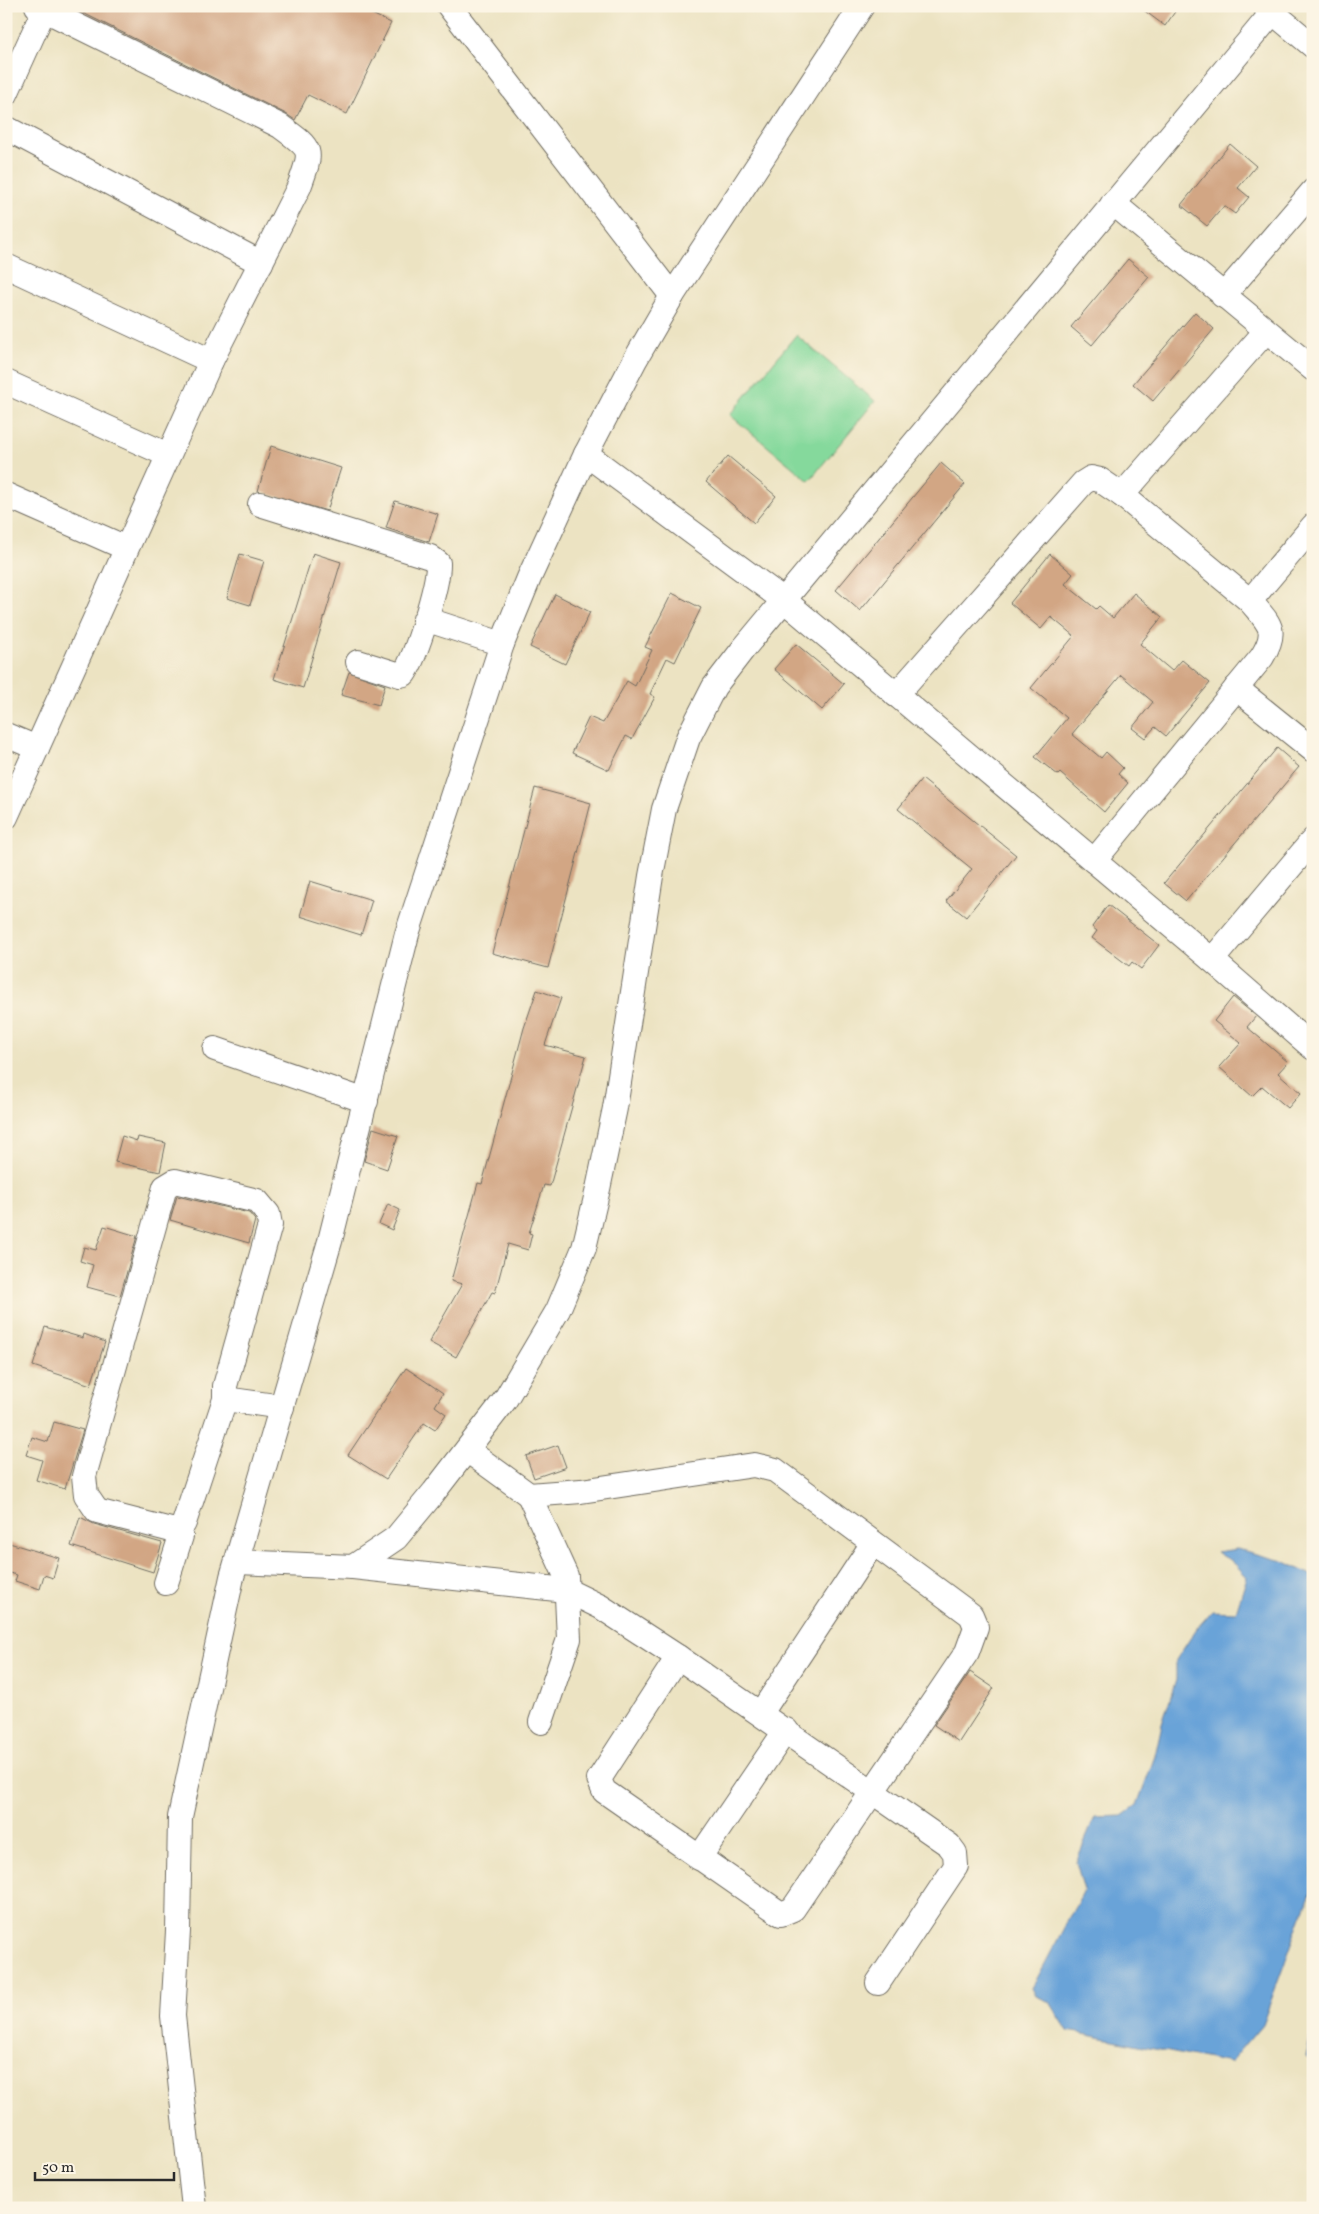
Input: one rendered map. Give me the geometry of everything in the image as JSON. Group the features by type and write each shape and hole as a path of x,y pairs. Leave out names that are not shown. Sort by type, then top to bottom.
{"street":[{"path":"449,6 672,296"},
{"path":"194,2208 173,2016 178,1931 180,1817 236,1562 330,1241 407,934 502,644 529,578 586,454 635,360 672,296 862,6"},
{"path":"6,94 41,8 280,126 304,143 309,160 299,187 211,361 6,817"},
{"path":"353,1567 396,1538 505,1400 558,1310 584,1248 615,1108 651,876 664,809 688,738 714,688 1272,8 1313,46"},
{"path":"6,128 261,263"},
{"path":"1223,296 1313,192"},
{"path":"1113,203 1313,369"},
{"path":"6,266 211,361"},
{"path":"1122,495 1266,331"},
{"path":"6,382 168,455"},
{"path":"586,454 784,601 1212,960 1313,1048"},
{"path":"896,695 1083,483 1091,478 1100,480 1122,495 1250,601 1270,625 1271,642 1262,657 1094,861"},
{"path":"6,495 126,548"},
{"path":"260,504 430,557 438,563 438,572 425,619 404,674 400,675 358,662"},
{"path":"1250,601 1313,526"},
{"path":"425,619 502,644"},
{"path":"1236,688 1313,750"},
{"path":"6,735 36,748"},
{"path":"1212,960 1313,840"},
{"path":"215,1049 366,1101"},
{"path":"166,1583 181,1536 180,1529 225,1399 225,1386 270,1225 268,1214 257,1201 175,1181 165,1187 84,1476 84,1487 86,1495 97,1511 175,1531 180,1529"},
{"path":"225,1399 282,1407"},
{"path":"467,1450 529,1495 566,1576 569,1639 541,1722"},
{"path":"529,1495 581,1491 754,1465 775,1470 971,1615 976,1627 967,1652 793,1909 781,1914 604,1791 599,1779 678,1657"},
{"path":"761,1713 873,1543"},
{"path":"236,1562 353,1567 566,1590 602,1607 786,1730 949,1845 955,1853 956,1866 878,1983"},
{"path":"700,1858 786,1730"}],"green space":[{"path":"796,335 875,401 809,481 730,415"}],"water":[{"path":"1237,1549 1283,1561 1313,1576 1313,1886 1262,2025 1230,2063 1068,2031 1050,2002 1036,1996 1032,1988 1084,1890 1076,1862 1095,1817 1122,1816 1137,1805 1155,1756 1162,1724 1176,1680 1176,1660 1197,1628 1212,1611 1236,1612 1247,1577 1235,1564 1217,1552"},
{"path":"1313,2026 1313,2062 1306,2057"}],"building":[{"path":"69,6 355,6 391,23 347,114 308,95 295,120"},
{"path":"1138,6 1179,6 1165,26"},
{"path":"1230,144 1256,166 1238,188 1249,197 1235,214 1224,206 1207,226 1181,205"},
{"path":"1128,259 1149,277 1092,345 1071,327"},
{"path":"1195,312 1214,329 1153,401 1133,384"},
{"path":"271,446 341,468 327,511 258,491"},
{"path":"728,456 776,496 754,523 706,482"},
{"path":"941,463 965,484 860,611 836,590"},
{"path":"395,501 438,514 429,542 386,528"},
{"path":"313,553 341,562 303,688 274,679"},
{"path":"240,554 264,561 250,605 227,598"},
{"path":"1050,554 1073,574 1065,584 1096,609 1099,606 1113,618 1134,593 1162,617 1140,644 1172,671 1182,660 1210,683 1166,736 1155,727 1145,738 1132,728 1153,702 1121,675 1072,734 1101,758 1106,752 1123,768 1118,774 1128,783 1104,812 1060,773 1058,775 1035,757 1067,718 1031,688 1074,636 1051,617 1041,629 1010,603"},
{"path":"672,593 701,608 675,662 667,658 650,694 655,697 632,739 626,736 609,770 572,753 589,717 603,723 627,681 635,686 652,650 645,647"},
{"path":"555,594 590,612 565,664 530,647"},
{"path":"796,644 844,684 822,710 774,669"},
{"path":"349,672 385,685 379,705 341,695"},
{"path":"1277,748 1299,767 1186,901 1164,883"},
{"path":"922,779 1016,855 966,917 946,901 972,869 898,809"},
{"path":"535,788 591,803 548,968 492,953"},
{"path":"310,881 372,900 361,935 300,916"},
{"path":"1108,905 1159,945 1141,969 1132,962 1129,966 1092,938 1097,931 1092,927"},
{"path":"537,990 561,998 545,1045 586,1056 550,1186 544,1185 529,1233 532,1234 528,1250 508,1244 495,1293 492,1292 456,1357 429,1342 462,1284 451,1281 478,1183 482,1184 524,1028"},
{"path":"1233,997 1256,1016 1247,1027 1288,1062 1278,1073 1301,1093 1288,1108 1262,1086 1252,1096 1219,1067 1241,1043 1214,1021"},
{"path":"373,1128 398,1136 387,1169 364,1161"},
{"path":"122,1136 137,1141 138,1137 166,1143 160,1172 115,1162"},
{"path":"177,1196 249,1213 255,1220 249,1243 170,1220"},
{"path":"388,1204 400,1210 392,1230 379,1224"},
{"path":"104,1226 137,1236 120,1296 87,1287 93,1265 80,1261 84,1247 96,1250"},
{"path":"45,1327 83,1338 84,1334 105,1342 91,1385 33,1366"},
{"path":"406,1368 443,1393 435,1406 446,1414 435,1430 424,1423 386,1479 348,1455"},
{"path":"54,1422 83,1430 65,1489 36,1480 42,1460 26,1455 32,1437 48,1442"},
{"path":"558,1445 566,1467 534,1478 526,1456"},
{"path":"80,1517 94,1524 162,1543 153,1572 71,1546"},
{"path":"6,1542 59,1558 53,1578 44,1575 40,1589 15,1581 17,1575 6,1572"},
{"path":"970,1672 994,1688 959,1742 934,1725"}]}
